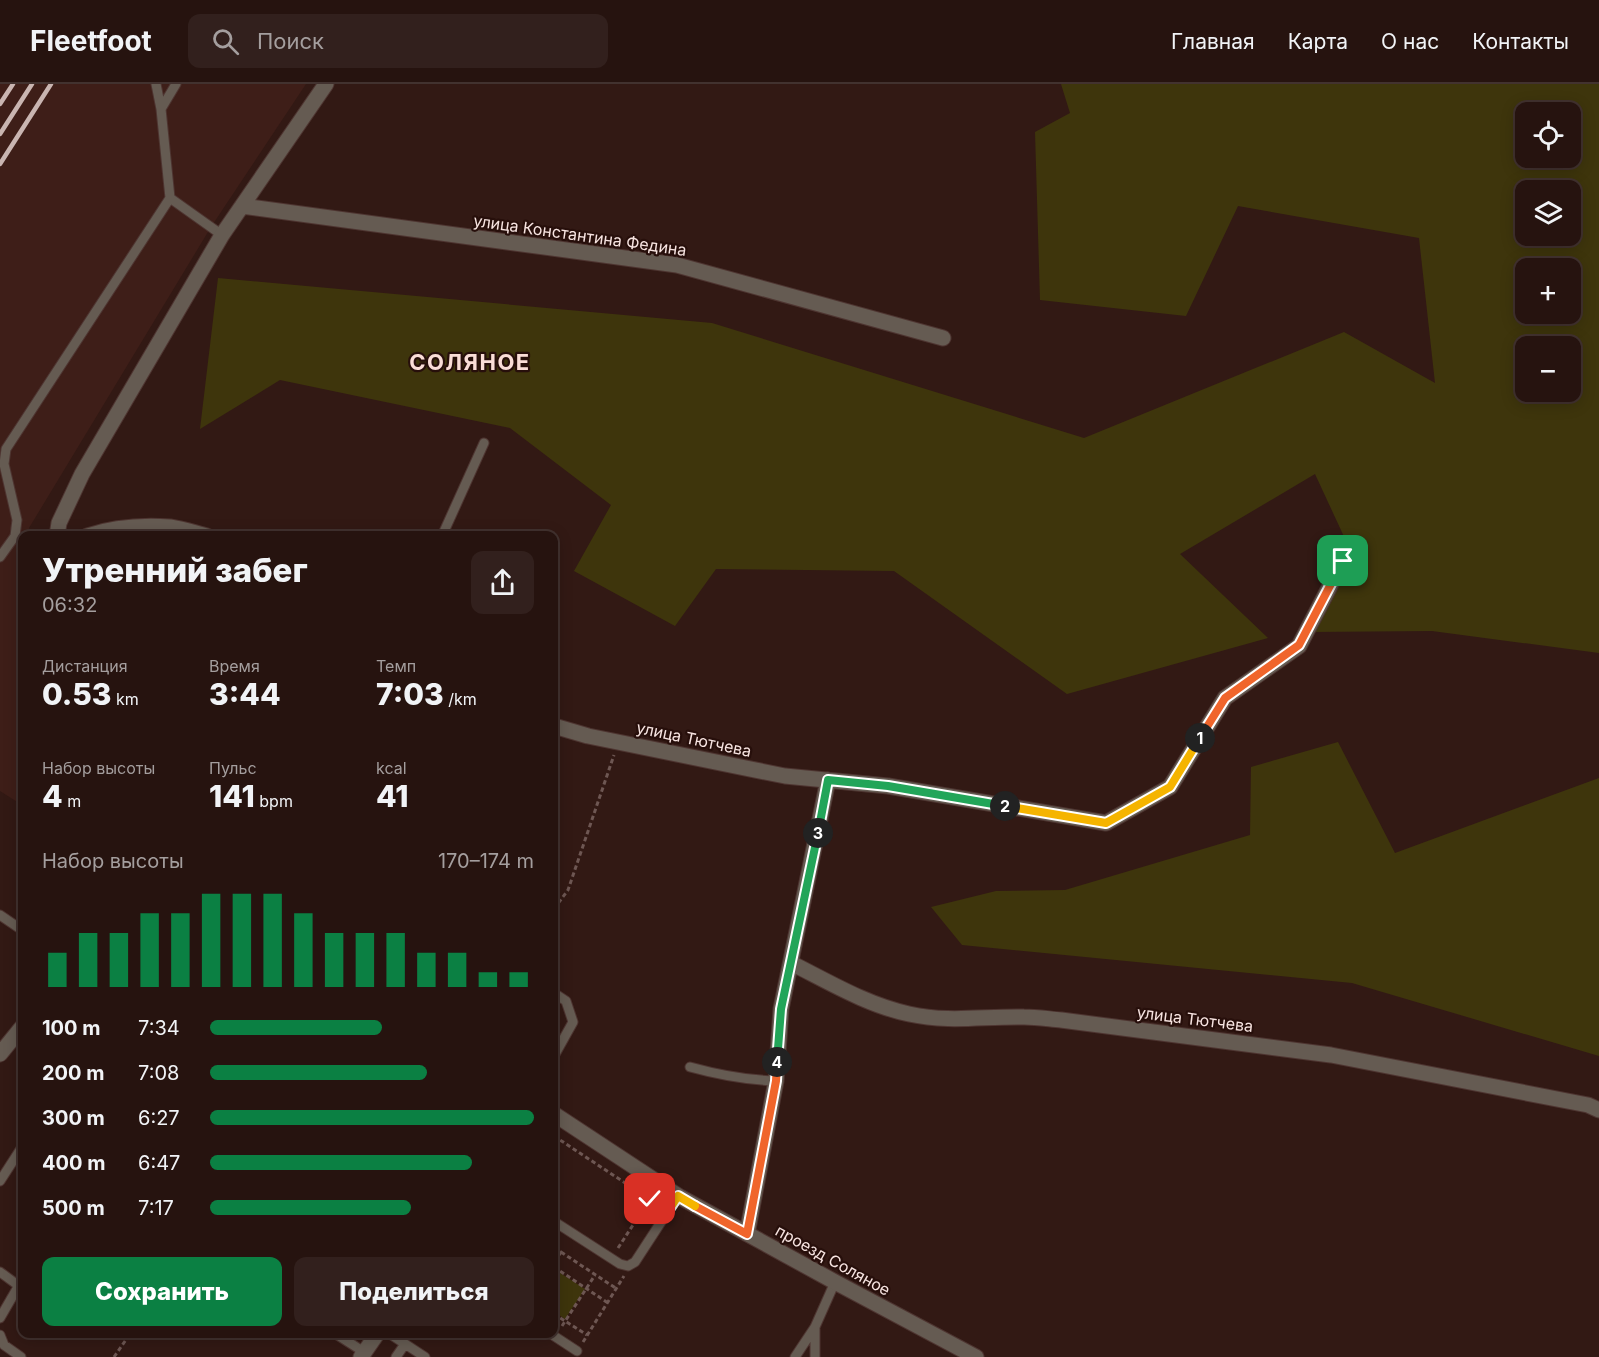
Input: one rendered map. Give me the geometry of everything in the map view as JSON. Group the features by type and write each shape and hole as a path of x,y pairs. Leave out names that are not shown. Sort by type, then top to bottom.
{"street":[{"path":"58,531 59,523 82,474 222,235 326,84"},
{"name":"улица Константина Федина","path":"242,206 677,265 943,338"},
{"path":"102,531 138,526 172,527 188,531"},
{"name":"улица Тютчева","path":"558,727 618,742 774,774 888,786 1106,823 1170,787 1225,698 1299,645 1343,561"},
{"path":"747,1234 776,1081 781,1009 828,780"},
{"name":"улица Тютчева","path":"791,963 868,1001 908,1014 967,1020 1024,1017 1061,1020 1331,1055 1588,1105 1599,1110"},
{"path":"1,1049 18,1031"},
{"name":"проезд Соляное","path":"558,1117 678,1196 976,1357"},
{"path":"363,1355 374,1338"}],"lane":[{"path":"0,557 15,536 17,520 4,464 6,449 170,198 161,109 156,84"},
{"path":"161,109 176,84"},
{"path":"170,198 222,235"},
{"path":"444,531 484,443"},
{"path":"0,915 18,927"},
{"path":"558,996 566,1001 573,1022 558,1049"},
{"path":"690,1067 725,1076 776,1081"},
{"path":"0,1181 18,1153"},
{"path":"558,1224 620,1264 628,1266 634,1262 678,1196"},
{"path":"0,1272 18,1281"},
{"path":"795,1357 815,1328 835,1282"},
{"path":"0,1318 18,1288"},
{"path":"815,1328 815,1357"},
{"path":"0,1335 4,1345 21,1357"},
{"path":"341,1338 363,1355"},
{"path":"396,1338 425,1357"},
{"path":"558,1338 577,1351"},
{"path":"396,1357 405,1344"}],"path":[{"path":"558,904 568,890 618,742"},
{"path":"558,1139 668,1211"},
{"path":"611,1258 650,1199"},
{"path":"558,1250 617,1289"},
{"path":"558,1258 561,1252"},
{"path":"577,1351 622,1282 628,1266"},
{"path":"558,1268 608,1303"},
{"path":"558,1329 596,1275"},
{"path":"558,1317 587,1335"},
{"path":"114,1357 127,1338"}],"shaded area":[{"path":"0,84 306,84 211,227 29,528 30,531 18,531 18,802 0,791"},
{"path":"1061,84 1599,84 1599,653 1432,631 1309,632 1353,556 1315,474 1180,554 1268,638 1067,694 894,571 716,569 675,626 574,571 611,505 510,428 280,380 200,429 218,278 712,323 1084,438 1344,332 1435,383 1419,238 1238,206 1186,316 1040,300 1035,132 1070,113"},
{"path":"1338,742 1395,853 1599,778 1599,1056 1352,983 962,945 931,907 996,891 1065,890 1250,835 1251,767"},
{"path":"558,1272 585,1289 565,1319 558,1315"}],"railway":[{"path":"0,104 13,84"},
{"path":"0,134 32,84"},
{"path":"0,164 51,84"}],"district":[{"name":"СОЛЯНОЕ","path":"470,362"}],"route":[{"path":"650,1199 668,1211 678,1196 747,1234 776,1081 781,1009 828,780 888,786 1106,823 1170,787 1225,698 1299,645 1343,561"}]}
